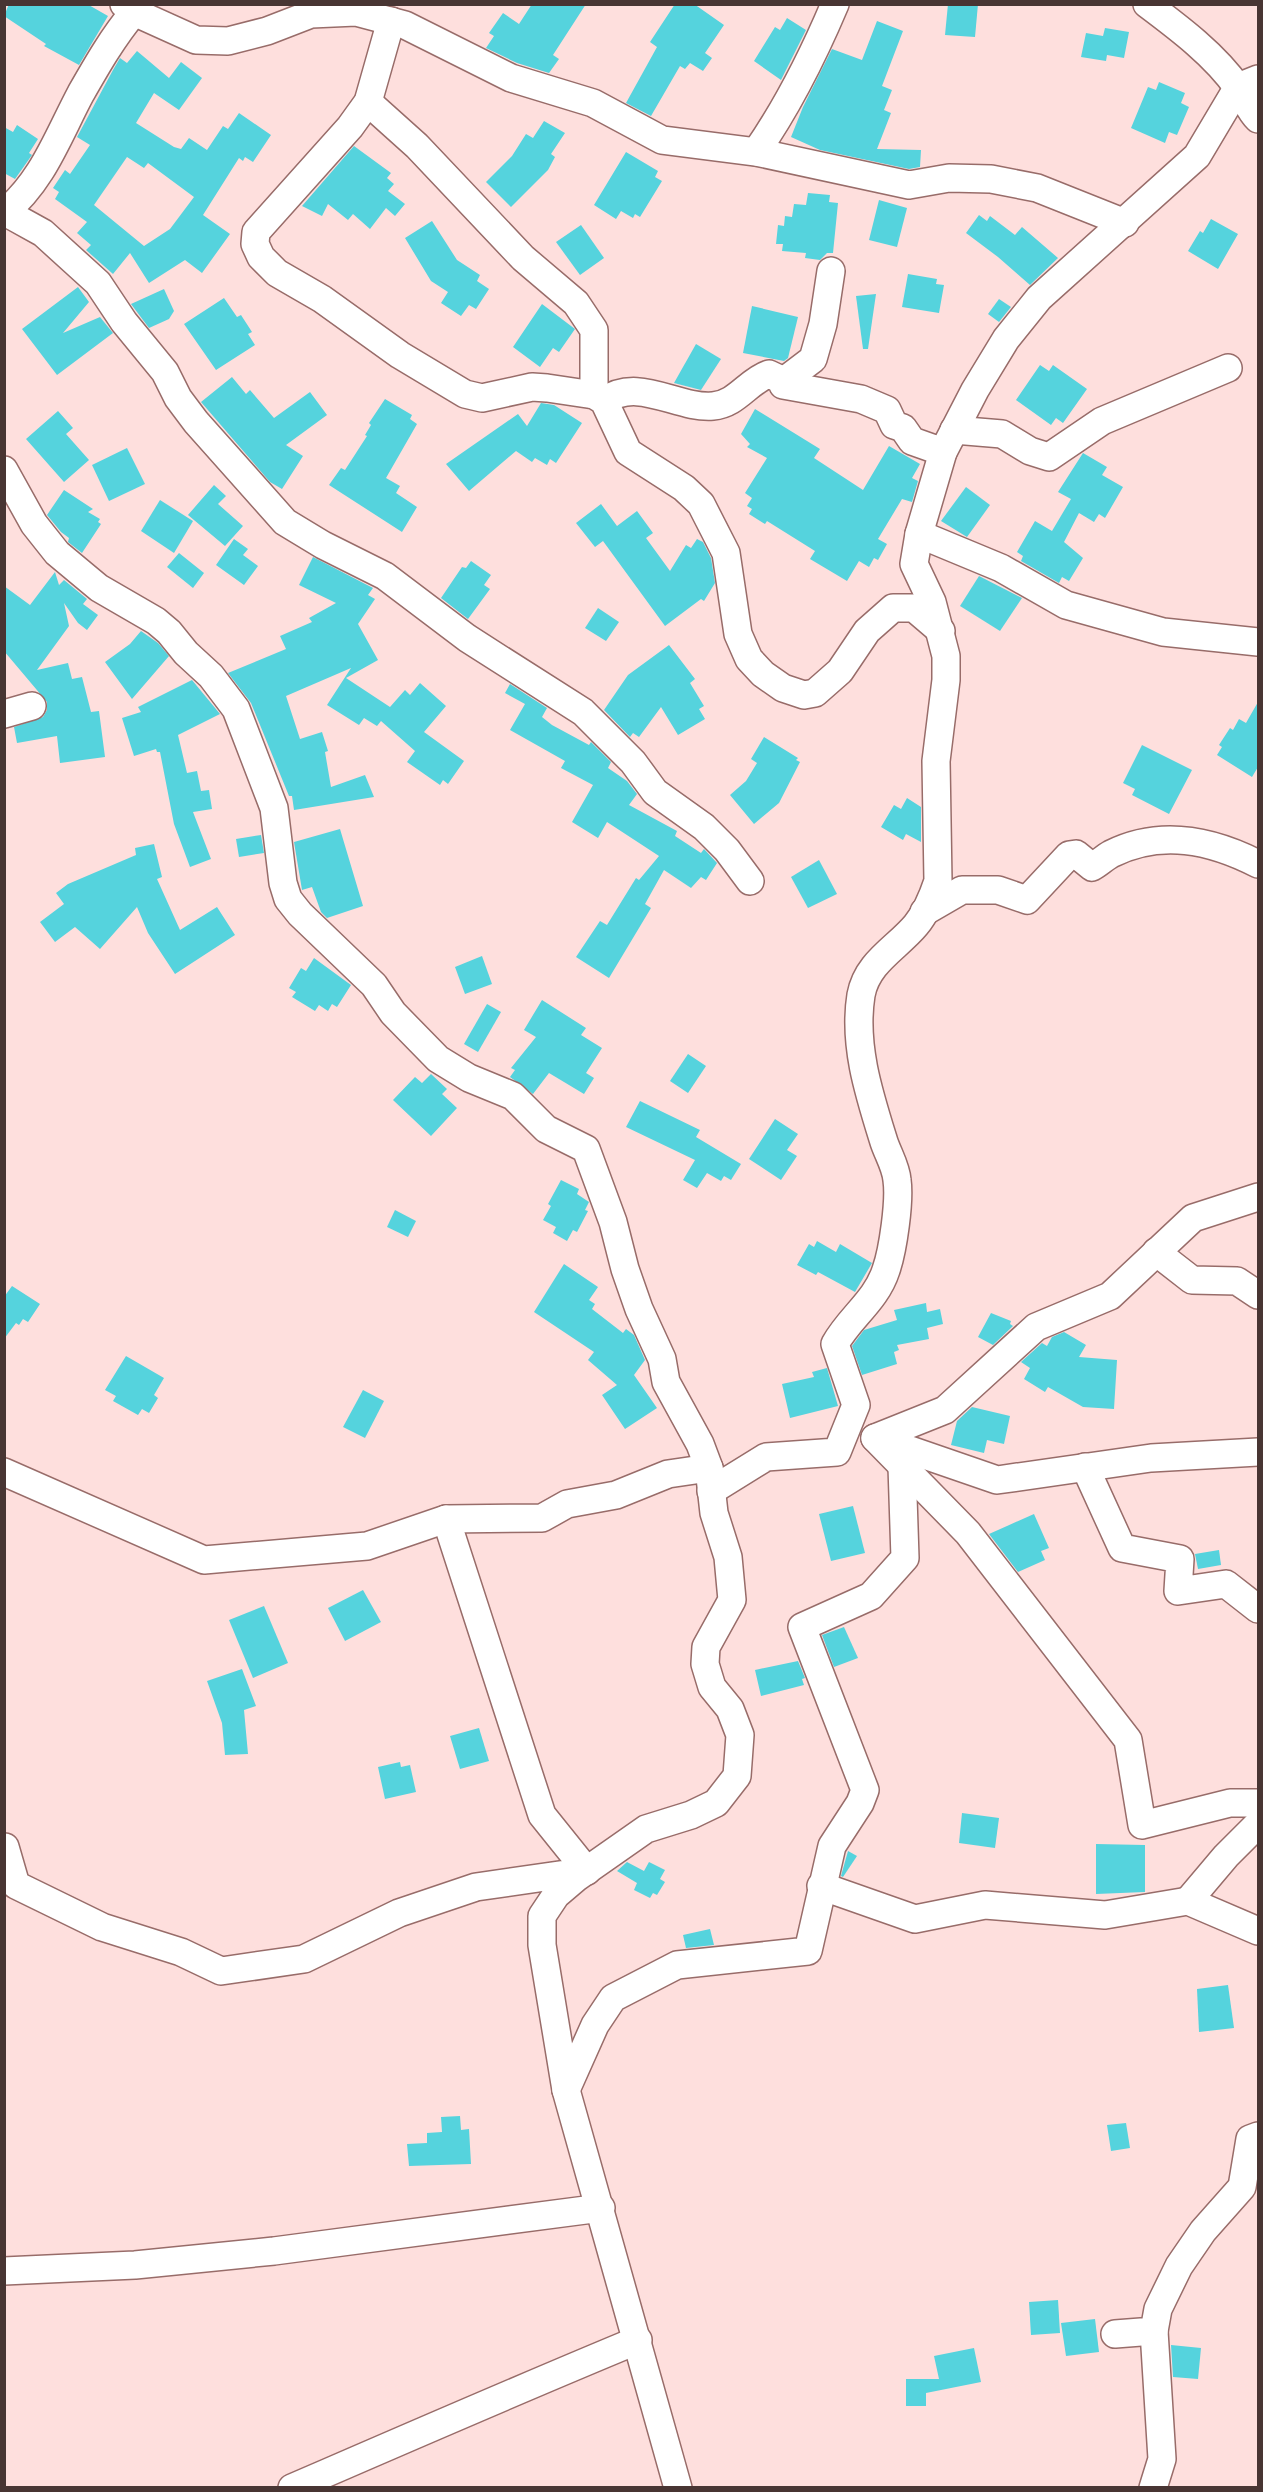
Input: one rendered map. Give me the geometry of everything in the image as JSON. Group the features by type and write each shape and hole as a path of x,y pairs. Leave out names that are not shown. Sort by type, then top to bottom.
{"street":[{"path":"756,152 782,113 817,46 835,4"},
{"path":"1147,4 1248,83 1252,112 1258,119"},
{"path":"750,881 727,850 704,827 656,792 633,762 583,712 467,638 385,576 323,545 285,522 196,422 178,398 165,372 124,322 98,283 44,233 5,212 22,197 44,168 129,8 196,39 228,41 311,14 338,9 391,21 510,78 593,103 662,140 756,152 909,186 949,178 991,179 1037,188 1125,223"},
{"path":"391,21 368,102 350,127 275,208 256,232 255,244 261,258 277,273 332,306 400,355 465,394 482,398 532,387 599,398 637,392 712,406 736,398 758,377 769,374 784,381"},
{"path":"4,1472 204,1560 366,1546 446,1519 542,1518 567,1504 616,1495 668,1474 710,1479 766,1456 837,1452 856,1405 836,1344 853,1319 867,1307 887,1269 898,1194 897,1178 874,1109 860,1049 862,993 880,958 916,925 924,913 938,880 936,761 946,680 946,656 932,602 914,564 919,534 949,441 1006,339 1039,298 1197,156 1248,83"},
{"path":"368,102 417,146 523,258 576,303 594,330 599,398 628,452 684,488 701,504 726,553 738,634 749,659 763,674 783,688 804,695 815,693 840,671 867,631 892,608 914,608 941,631"},
{"path":"784,381 813,359 823,324 831,271"},
{"path":"784,381 783,385 861,399 887,410 894,425 903,428 912,441 949,441 1002,434 1030,451 1049,457 1102,420 1228,368"},
{"path":"4,470 34,524 57,553 99,588 156,621 169,632 186,653 211,676 236,709 274,808 283,883 288,899 300,914 374,985 393,1013 438,1059 469,1078 513,1096 546,1129 586,1149 613,1222 625,1269 639,1310 662,1359 666,1382 700,1444 710,1479 714,1513 728,1557 732,1600 706,1647 705,1664 712,1687 730,1709 740,1735 737,1776 716,1803 691,1815 646,1829 587,1871 556,1895 542,1916 542,1946 566,2090 678,2487"},
{"path":"919,534 1001,568 1065,606 1163,632 1258,642"},
{"path":"4,714 32,705"},
{"path":"924,913 962,890 998,890 1027,900 1069,855 1076,854 1092,867 1109,855 1156,840 1182,838 1218,846 1258,864"},
{"path":"874,1438 945,1410 1036,1327 1110,1296 1193,1218 1258,1197"},
{"path":"1156,1252 1192,1280 1237,1281 1258,1295"},
{"path":"874,1438 968,1533 1128,1740 1142,1825 1230,1803 1258,1803"},
{"path":"874,1438 997,1480 1150,1458 1258,1452"},
{"path":"566,2090 595,2025 614,1998 677,1965 808,1951 821,1886 832,1846 860,1803 865,1790 802,1627 871,1596 905,1558 902,1466"},
{"path":"1085,1467 1122,1548 1180,1559 1179,1590 1226,1584 1258,1609"},
{"path":"446,1519 542,1815 587,1871"},
{"path":"1188,1901 1226,1856 1258,1824"},
{"path":"5,1847 16,1885 102,1927 182,1952 220,1971 304,1959 399,1913 476,1887 587,1871"},
{"path":"821,1886 915,1919 985,1905 1105,1915 1188,1901 1258,1931"},
{"path":"1153,2487 1162,2459 1154,2331 1158,2309 1179,2266 1203,2231 1242,2187 1250,2139 1258,2136"},
{"path":"4,2271 135,2265 274,2251 601,2208"},
{"path":"1115,2334 1154,2331"},
{"path":"292,2487 638,2340"}],"building":[{"path":"9,4 87,4 108,16 79,65 44,46 46,44 4,16"},
{"path":"532,4 586,4 553,55 559,59 549,73 517,63 486,48 494,36 489,33 503,13 519,24"},
{"path":"675,4 694,4 724,25 705,53 712,58 703,71 690,63 685,69 680,66 651,116 626,103 657,47 650,42"},
{"path":"948,4 978,4 975,37 945,35"},
{"path":"787,18 806,30 781,80 754,61 775,27 780,30"},
{"path":"877,21 903,31 882,86 892,90 884,110 891,113 877,149 921,150 920,167 909,169 820,150 791,137 832,49 862,60"},
{"path":"1105,28 1129,32 1124,58 1107,55 1106,61 1081,57 1086,33 1103,36"},
{"path":"137,51 169,78 181,62 202,78 179,110 154,93 136,123 174,147 181,149 189,138 207,150 223,126 228,129 239,113 271,135 253,162 245,157 243,161 239,158 203,215 230,234 202,273 185,260 149,283 130,253 113,274 86,250 91,245 77,233 87,222 55,199 59,192 53,188 65,170 70,174 90,145 77,137 120,58 127,63","holes":["127,157 144,168 148,163 194,197 170,229 144,246 94,205"]},
{"path":"1159,82 1185,93 1181,103 1189,107 1177,135 1169,132 1165,143 1131,128 1148,87 1156,90"},
{"path":"544,121 565,133 551,154 555,157 548,170 511,207 486,182 512,156 526,134 533,138"},
{"path":"17,125 38,139 29,153 32,155 15,179 4,173 4,127 13,132"},
{"path":"354,146 391,173 387,178 394,184 388,191 405,204 395,216 386,208 370,229 353,214 348,220 328,204 322,216 302,206"},
{"path":"626,152 658,171 655,177 662,181 640,217 635,214 633,218 621,211 616,219 594,205"},
{"path":"808,193 830,195 829,202 838,203 833,253 827,253 820,260 805,258 806,253 782,251 783,244 776,244 778,225 784,226 785,216 792,217 794,204 806,205"},
{"path":"879,200 907,208 897,247 869,240"},
{"path":"979,215 987,221 990,216 1015,235 1022,227 1058,258 1030,285 966,233"},
{"path":"1211,219 1238,234 1218,269 1188,251 1200,231 1203,233"},
{"path":"432,221 457,260 480,275 477,281 489,289 476,309 469,305 461,316 441,303 448,292 431,281 405,238"},
{"path":"581,225 604,258 580,275 556,242"},
{"path":"908,274 937,279 936,284 944,285 939,313 902,307"},
{"path":"78,287 89,302 63,333 100,317 113,333 57,375 22,329"},
{"path":"164,289 174,311 169,319 149,328 131,304"},
{"path":"876,294 868,349 863,349 856,296"},
{"path":"224,298 237,317 241,315 252,332 248,334 255,345 216,370 184,324"},
{"path":"999,299 1011,307 999,322 988,314"},
{"path":"542,304 575,329 559,352 553,348 540,367 513,347"},
{"path":"752,306 798,317 788,358 784,361 743,353"},
{"path":"696,344 721,359 701,390 674,383"},
{"path":"1040,365 1049,371 1053,365 1087,389 1063,423 1056,418 1051,425 1016,400"},
{"path":"232,377 246,394 250,390 274,418 310,392 327,415 286,445 303,456 282,489 270,482 201,402"},
{"path":"385,399 412,415 410,419 417,424 386,478 400,486 396,493 417,507 402,532 329,485 341,468 345,470 367,436 365,435 371,425 369,423"},
{"path":"541,403 554,405 582,423 556,463 550,459 547,465 535,458 532,462 516,451 469,491 446,464 518,414 527,426"},
{"path":"755,409 820,449 814,458 863,490 889,446 920,464 912,478 918,481 912,502 902,499 878,539 887,544 878,560 874,558 869,567 859,561 847,581 810,559 815,551 767,521 765,524 749,514 752,509 747,506 752,498 745,493 767,458 747,447 750,444 741,434"},
{"path":"58,411 73,428 66,434 89,460 64,482 26,439"},
{"path":"127,448 145,484 109,501 92,465"},
{"path":"1083,453 1107,467 1102,475 1123,487 1105,518 1099,514 1094,522 1079,513 1064,542 1083,558 1069,581 1062,577 1059,583 1021,561 1023,556 1017,552 1035,521 1052,531 1071,499 1058,492"},
{"path":"214,485 226,496 218,504 243,526 225,546 188,515"},
{"path":"966,487 990,505 967,537 941,521"},
{"path":"64,490 93,509 88,512 100,519 98,522 101,524 82,553 68,542 69,538 47,515"},
{"path":"160,500 193,521 174,553 141,531"},
{"path":"601,504 617,526 637,511 653,533 646,538 670,571 686,545 691,548 697,539 703,542 711,558 715,583 704,601 701,599 665,626 603,541 595,547 576,523"},
{"path":"234,539 248,549 243,555 258,566 244,585 216,565"},
{"path":"179,553 204,573 193,588 167,567"},
{"path":"313,557 373,588 368,595 375,599 358,624 378,660 346,678 390,707 405,690 410,695 420,683 446,706 424,732 464,761 448,784 443,780 440,785 407,762 415,751 381,721 377,726 364,718 359,725 327,705 351,668 286,696 300,739 322,732 328,751 325,752 331,787 365,775 374,797 294,810 292,796 289,796 251,703 228,673 286,649 280,636 312,622 309,618 336,603 299,585"},
{"path":"471,561 491,575 484,585 490,589 468,619 441,598 462,567 466,568"},
{"path":"55,572 59,585 64,580 87,599 83,604 98,615 87,630 78,623 64,603 69,626 37,670 68,663 72,679 82,677 91,712 99,711 105,757 60,763 57,736 17,743 14,727 43,717 47,710 47,702 4,651 4,586 30,605"},
{"path":"979,576 1022,598 1000,631 960,606"},
{"path":"598,608 619,622 606,641 585,628"},
{"path":"141,631 158,643 169,656 132,699 105,662 130,644"},
{"path":"669,645 695,679 690,683 704,706 699,709 705,719 678,735 661,707 639,737 633,733 630,737 604,710 628,675"},
{"path":"192,680 220,714 178,735 187,773 197,771 201,791 209,790 212,809 193,812 211,859 190,867 174,824 160,752 156,749 134,756 122,718 141,712 138,707"},
{"path":"510,684 547,708 542,717 552,725 589,745 591,742 611,762 608,768 627,781 637,794 629,805 677,831 675,836 701,853 704,849 717,863 706,880 701,877 691,888 664,870 645,904 651,908 609,978 576,957 600,921 607,925 636,878 639,880 659,856 607,822 598,838 572,822 593,785 561,768 565,761 510,730 525,704 505,693"},
{"path":"1258,702 1258,767 1252,777 1217,755 1222,747 1219,745 1230,728 1233,730 1239,719 1246,723"},
{"path":"764,737 798,758 796,760 800,762 779,803 754,824 730,795 746,781 757,763 751,759"},
{"path":"1142,745 1192,770 1169,814 1132,795 1135,789 1123,783"},
{"path":"907,798 921,807 921,842 906,834 903,840 881,827 894,805 901,809"},
{"path":"340,829 363,906 327,918 321,912 312,887 302,890 294,842"},
{"path":"261,835 264,853 239,857 236,839"},
{"path":"154,844 162,877 157,879 180,930 217,907 235,935 175,974 148,933 137,907 100,949 75,927 55,942 40,922 64,904 56,893 68,884 136,855 135,848"},
{"path":"819,860 837,894 808,908 791,877"},
{"path":"482,956 492,984 465,994 455,967"},
{"path":"314,958 351,985 337,1007 332,1004 328,1011 319,1005 315,1011 292,997 296,992 289,988 301,968 306,971"},
{"path":"542,1000 586,1028 581,1035 602,1048 586,1073 594,1078 584,1094 549,1073 533,1094 510,1077 515,1070 511,1068 536,1037 524,1030"},
{"path":"487,1004 501,1012 478,1052 464,1044"},
{"path":"688,1054 706,1066 688,1093 670,1081"},
{"path":"431,1074 447,1089 442,1094 457,1108 431,1136 393,1100 415,1077 422,1083"},
{"path":"640,1101 700,1130 696,1137 741,1164 731,1180 724,1176 721,1181 707,1173 697,1188 683,1180 695,1160 626,1127"},
{"path":"775,1119 798,1134 787,1150 797,1156 781,1180 749,1159"},
{"path":"561,1180 579,1189 577,1194 589,1202 585,1210 588,1211 577,1232 573,1230 567,1241 553,1233 556,1227 543,1220 551,1206 548,1204"},
{"path":"395,1210 416,1221 408,1237 387,1227"},
{"path":"817,1241 836,1252 840,1244 872,1263 855,1292 818,1272 816,1275 797,1265 809,1244 814,1247"},
{"path":"564,1264 598,1287 589,1300 595,1304 592,1309 623,1333 626,1329 634,1335 645,1360 634,1375 657,1408 625,1429 602,1395 617,1385 588,1360 594,1352 534,1312"},
{"path":"12,1286 40,1304 28,1322 23,1319 19,1325 16,1323 4,1339 4,1297"},
{"path":"926,1303 927,1312 940,1309 943,1324 927,1328 929,1339 897,1345 899,1350 894,1352 897,1364 862,1375 852,1346 864,1330 897,1320 894,1310"},
{"path":"991,1313 1011,1321 1010,1324 1013,1326 993,1345 978,1337"},
{"path":"1064,1332 1086,1345 1079,1357 1117,1360 1114,1409 1083,1407 1048,1387 1045,1392 1024,1379 1030,1368 1021,1362 1042,1343 1047,1346 1052,1337"},
{"path":"126,1356 164,1378 154,1395 158,1398 149,1413 142,1409 138,1415 113,1401 116,1396 105,1390"},
{"path":"827,1368 838,1406 790,1418 782,1384 814,1377 812,1372"},
{"path":"363,1390 384,1401 365,1438 343,1427"},
{"path":"972,1407 1010,1416 1004,1444 987,1440 984,1453 951,1445 957,1421"},
{"path":"853,1506 865,1553 831,1561 819,1514"},
{"path":"1034,1514 1049,1548 1041,1551 1045,1560 1018,1572 989,1534"},
{"path":"1219,1550 1221,1565 1198,1569 1195,1554"},
{"path":"363,1590 381,1622 345,1641 328,1608"},
{"path":"264,1606 288,1663 253,1678 229,1620"},
{"path":"844,1627 858,1658 834,1667 822,1635"},
{"path":"798,1661 805,1678 802,1679 804,1685 761,1696 755,1670"},
{"path":"242,1669 256,1706 244,1710 248,1754 225,1755 222,1723 207,1681"},
{"path":"479,1728 489,1761 460,1769 450,1736"},
{"path":"400,1762 401,1767 410,1765 416,1792 385,1799 378,1767"},
{"path":"962,1813 999,1818 995,1848 959,1843"},
{"path":"1096,1844 1145,1845 1145,1892 1096,1894"},
{"path":"848,1851 857,1856 843,1877 841,1876"},
{"path":"627,1862 644,1871 649,1862 665,1870 660,1879 665,1882 657,1895 653,1893 650,1898 634,1890 637,1883 617,1871"},
{"path":"710,1929 714,1945 686,1948 683,1935"},
{"path":"1228,1985 1234,2028 1199,2032 1197,1989"},
{"path":"460,2116 461,2130 469,2129 471,2164 409,2166 407,2144 427,2143 427,2133 442,2132 441,2117"},
{"path":"1126,2123 1130,2148 1111,2151 1107,2125"},
{"path":"1058,2300 1060,2333 1031,2335 1029,2302"},
{"path":"1095,2319 1099,2352 1066,2356 1061,2323"},
{"path":"1171,2345 1201,2348 1198,2379 1173,2377"},
{"path":"974,2348 981,2382 926,2393 926,2406 906,2406 906,2379 939,2379 934,2356"}]}
